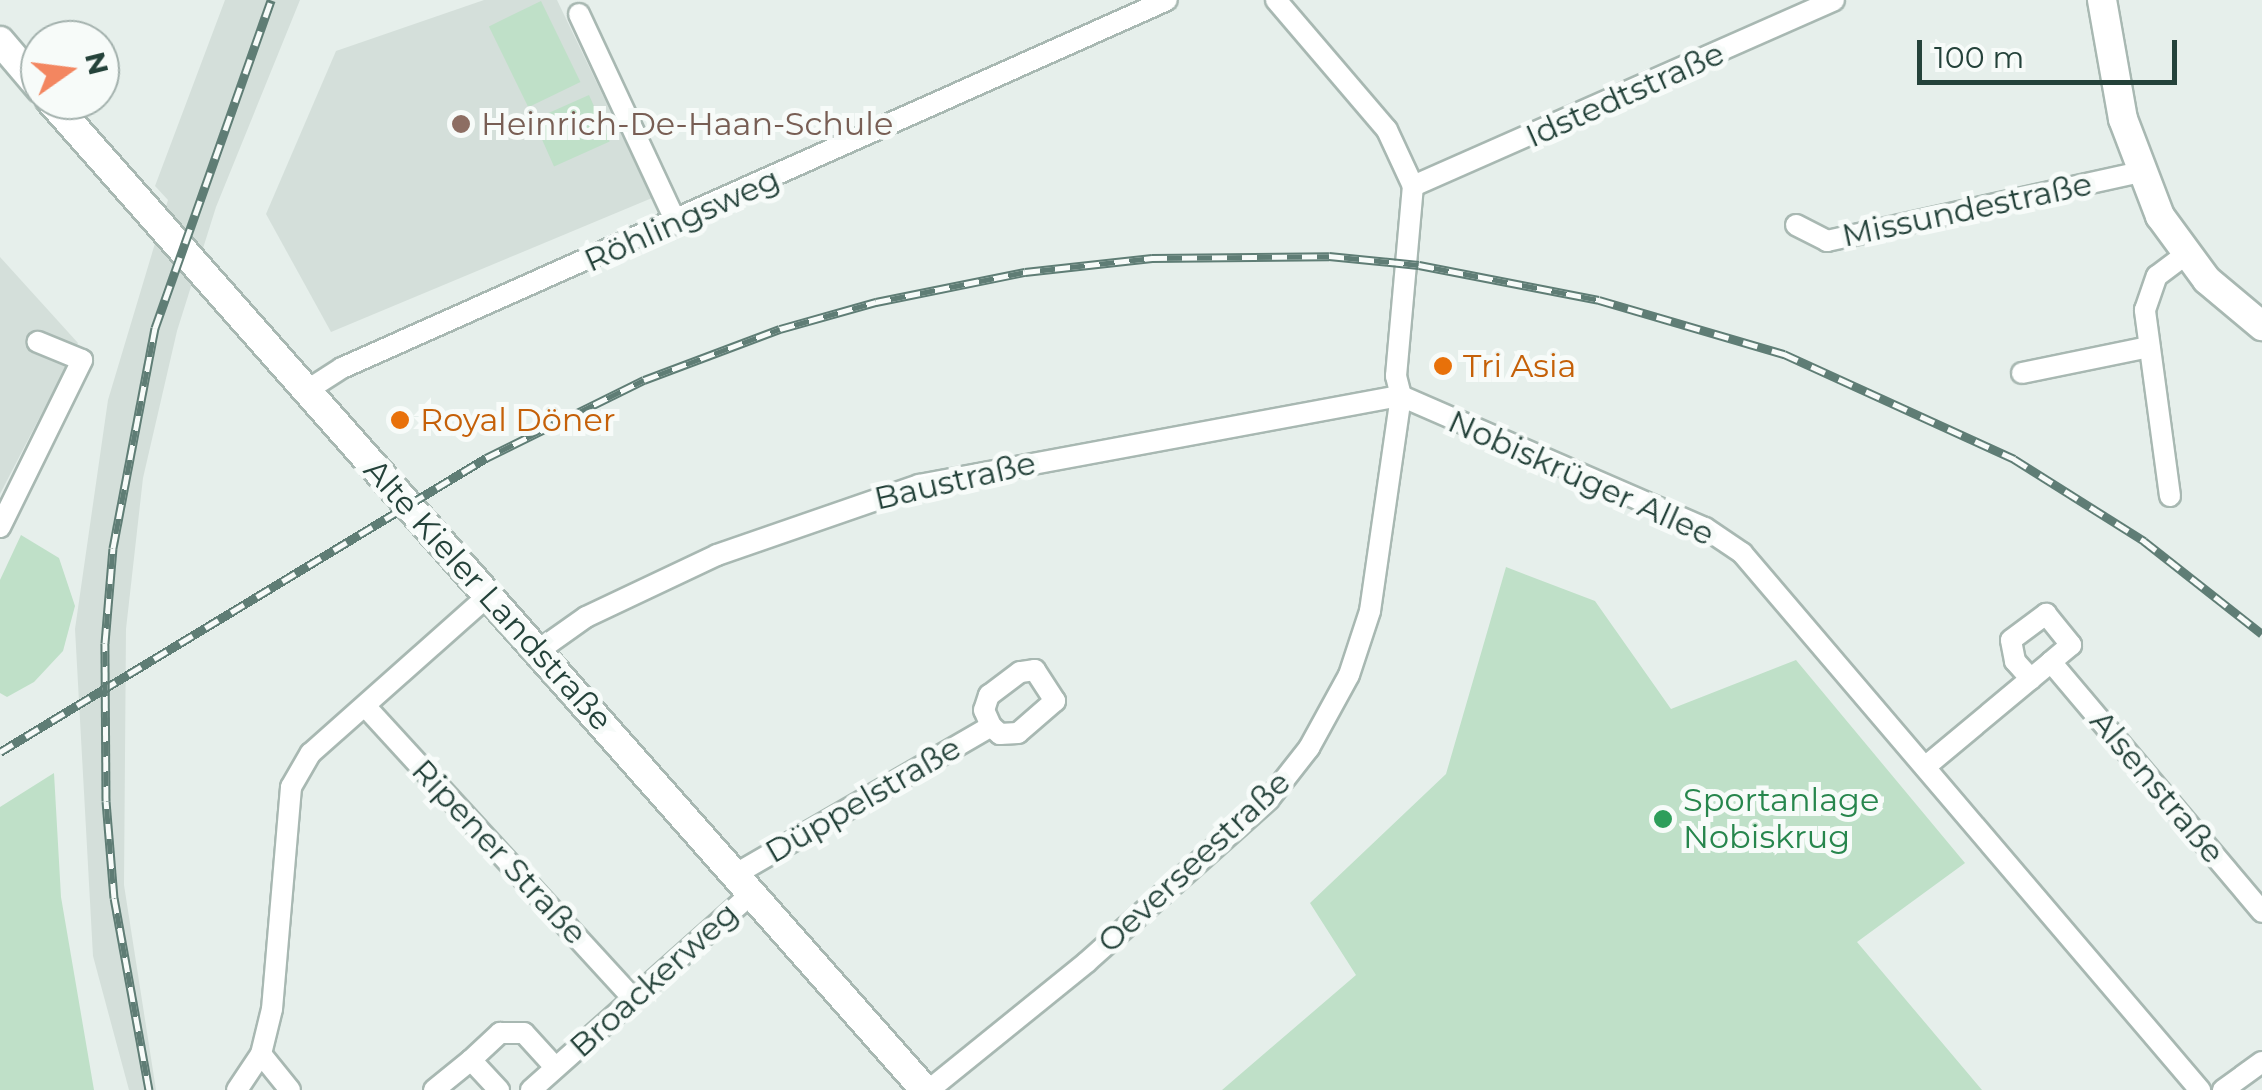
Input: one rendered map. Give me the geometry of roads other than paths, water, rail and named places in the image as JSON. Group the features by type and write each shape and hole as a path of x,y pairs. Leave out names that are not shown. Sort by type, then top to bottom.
{"street":[{"name":"Röhlingsweg","path":"306,391 342,368 677,224 1168,0"},
{"path":"1276,0 1387,130 1413,186 1396,376 1401,396"},
{"name":"Idstedtstraße","path":"1413,186 1834,0"},
{"path":"2102,0 2123,119 2141,172 2185,255 2262,326"},
{"path":"579,14 677,224"},
{"path":"0,42 20,65"},
{"name":"Alte Kieler Landstraße","path":"68,120 927,1090"},
{"name":"Missundestraße","path":"1796,225 1827,240 2141,172"},
{"path":"2170,496 2146,292 2185,255"},
{"path":"0,527 82,360 38,342"},
{"path":"2022,373 2150,347"},
{"name":"Baustraße","path":"538,651 586,617 716,555 919,485 1401,396"},
{"name":"Nobiskrüger Allee","path":"1401,396 1705,528 1742,553 2200,1090"},
{"name":"Oeverseestraße","path":"927,1090 1198,865 1269,799 1309,748 1349,676 1370,611 1401,396"},
{"path":"237,1090 260,1054 272,1008 291,787 312,753 488,596"},
{"path":"1925,767 2072,645 2046,614 2011,640 2014,661 2031,679"},
{"name":"Alsenstraße","path":"2051,662 2262,912"},
{"name":"Ripener Straße","path":"365,706 633,998"},
{"name":"Düppelstraße","path":"744,883 991,726"},
{"name":"Broackerweg","path":"531,1090 633,998 744,883"},
{"name":"Broackerweg","path":"434,1090 500,1033 524,1033 556,1068"},
{"path":"260,1054 290,1090"},
{"path":"471,1060 499,1090"},
{"path":"2223,1090 2262,1062"}],"railway":[{"path":"149,1090 114,898 106,801 105,643 113,548 155,328 271,0"},
{"path":"0,752 486,458 644,380 780,329 876,302 1025,272 1152,258 1329,256 1419,265 1599,300 1784,354 2014,459 2144,541 2262,634"}],"place":[{"name":"Heinrich-De-Haan-Schule","path":"461,124"},
{"name":"Tri Asia","path":"1443,366"},
{"name":"Royal Döner","path":"400,420"},
{"name":"Sportanlage Nobiskrug","path":"1663,819"}]}
